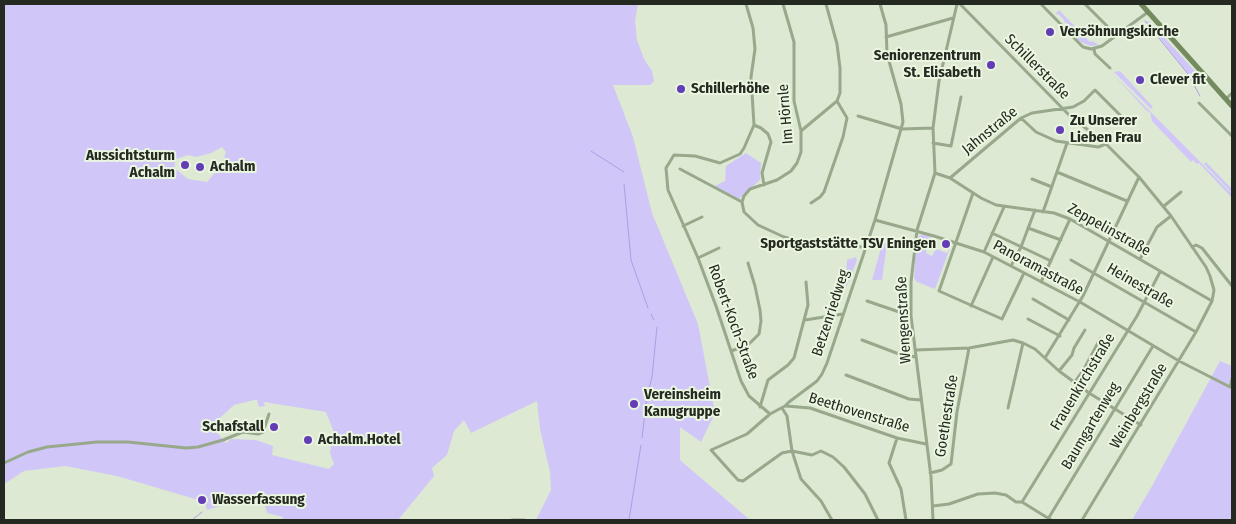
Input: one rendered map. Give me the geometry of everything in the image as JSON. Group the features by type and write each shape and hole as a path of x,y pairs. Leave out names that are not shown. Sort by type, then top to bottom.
{"main road":[{"path":"1141,4 1232,106"}],"street":[{"name":"Robert-Koch-Straße","path":"746,4 753,28 755,49 751,77 754,125 744,148 740,154 720,163 694,156 674,156 666,168 668,190 698,258 744,388 749,396 770,414"},
{"name":"Im Hörnle","path":"742,202 750,189 778,180 791,171 801,152 801,131 794,101 794,42 783,4"},
{"path":"801,131 837,101 840,93 840,68 837,44 826,4"},
{"name":"Betzenriedweg","path":"792,451 782,453 743,481 738,480 711,450 747,434 770,414 784,407 813,384 822,374 875,220 902,129 903,112 887,54 885,19 880,4"},
{"name":"Wengenstraße","path":"933,520 930,472 911,316 912,264 917,230 935,173 933,128 938,81 958,4"},
{"name":"Schillerstraße","path":"958,4 1062,108 1106,144 1139,177 1164,206 1210,276 1214,290 1212,301"},
{"path":"1041,4 1080,45 1088,49 1102,46 1148,12"},
{"path":"1085,4 1116,35"},
{"path":"886,37 953,18"},
{"path":"1094,49 1095,54 1110,68"},
{"name":"Jahnstraße","path":"950,178 1021,118 1032,113 1073,108 1084,101 1095,90 1120,116"},
{"path":"1226,99 1232,93"},
{"path":"933,143 951,146 961,97"},
{"path":"811,203 824,192 843,137 847,118 837,101"},
{"path":"1199,103 1232,136"},
{"path":"858,116 902,129 933,128"},
{"path":"1021,118 1036,132 1056,141 1098,147 1106,144"},
{"path":"754,125 768,134 770,142 762,173 764,184"},
{"path":"1043,212 1067,143"},
{"path":"680,169 742,202 744,212 749,218 758,225 784,237 814,245 865,247"},
{"path":"1057,172 1128,201"},
{"name":"Zeppelinstraße","path":"935,173 950,178 988,202 1004,207 1057,214 1070,219 1212,301"},
{"path":"1045,358 1080,302 1139,177"},
{"path":"1032,180 1052,187"},
{"path":"1164,206 1181,192"},
{"path":"973,194 939,291 1002,319 1024,273"},
{"path":"984,252 1004,207"},
{"path":"1011,266 1021,247 1035,210"},
{"path":"1140,259 1157,227 1171,216"},
{"path":"683,226 702,217"},
{"path":"1041,282 1070,219"},
{"name":"Panoramastraße","path":"875,220 917,230 984,252 1080,302 1179,362 1230,387 1232,379"},
{"path":"1028,228 1061,240"},
{"path":"992,233 1051,261"},
{"path":"1192,247 1196,245 1202,248 1232,286"},
{"name":"Robert-Koch-Straße","path":"698,258 719,248"},
{"path":"971,306 993,257"},
{"name":"Heinestraße","path":"1071,260 1196,332"},
{"path":"731,351 748,345 759,334 760,310 748,263"},
{"name":"Frauenkirchstraße","path":"1022,502 1128,331 1160,272"},
{"path":"760,407 768,380 794,358 808,305 806,282"},
{"path":"867,300 911,316"},
{"path":"1033,300 1069,320"},
{"name":"Weinbergstraße","path":"1082,520 1179,362 1212,301"},
{"path":"805,320 843,314"},
{"path":"1028,319 1060,336"},
{"path":"1059,371 1072,355 1084,330"},
{"path":"1074,383 1086,366 1100,339"},
{"path":"862,340 899,354 916,357"},
{"path":"916,350 969,348 1013,340 1024,343 1032,347 1074,383 1141,425"},
{"path":"1008,408 1024,343"},
{"name":"Baumgartenweg","path":"1049,519 1153,346"},
{"name":"Goethestraße","path":"930,472 942,470 951,464 969,348"},
{"path":"846,375 909,399 921,400"},
{"path":"784,407 792,451 801,479 821,501 832,520"},
{"name":"Beethovenstraße","path":"784,407 810,408 897,438 926,444"},
{"path":"4,463 28,452 47,447 97,442 128,442 186,448 198,446 223,440 243,432 258,434 263,432 269,414"},
{"path":"897,438 889,463 901,489 906,520"},
{"path":"792,451 812,455 821,451 833,457 844,467 865,494 878,520"},
{"path":"933,506 950,504 978,494 995,492 1006,495 1016,502 1022,502 1049,519"},
{"path":"512,520 524,520"}],"shaded area":[{"path":"4,4 638,4 635,21 637,40 644,59 652,71 654,81 650,85 613,85 633,137 652,213 698,324 715,413 701,442 680,427 680,460 750,520 536,520 551,490 550,472 540,429 537,401 471,433 464,420 454,431 447,455 432,468 434,476 398,520 282,520 283,517 267,513 265,505 238,501 207,510 205,502 117,476 65,466 24,471 4,484","holes":["222,147 226,152 223,163 207,182 188,179 174,168 176,159 188,155 196,157 211,153","257,400 259,407 265,406 264,402 326,412 333,430 330,453 334,464 329,469 272,455 273,446 256,440 231,439 226,443 211,426 234,405"]},
{"path":"1059,10 1090,42 1092,41 1099,45 1090,46 1077,39 1079,36 1074,31 1071,32 1073,29 1066,22 1063,23 1065,21 1058,14 1055,15"},
{"path":"1146,21 1150,22 1195,71 1190,76"},
{"path":"1110,71 1232,194 1232,198 1199,163 1197,164 1193,160 1191,162 1152,121 1150,112"},
{"path":"1120,71 1153,107 1151,109 1114,72"},
{"path":"746,153 761,163 760,180 739,199 715,186 725,181 726,166"},
{"path":"1206,162 1232,189 1232,193 1204,164"},
{"path":"922,234 931,237 926,253 932,256 936,249 947,253 951,245 935,289 917,282 914,278 916,244 918,237"},
{"path":"883,241 887,244 882,280 872,280"},
{"path":"856,257 857,260 846,288 847,260"},
{"path":"1220,361 1232,366 1232,520 1132,520 1152,486"}],"waterway":[{"path":"1145,21 1188,74 1200,96"},
{"path":"591,151 624,172"},
{"path":"624,184 631,260 648,308"},
{"path":"651,314 654,320"},
{"path":"642,438 647,396 652,377 657,327"},
{"path":"629,520 641,445"},
{"path":"192,520 202,512"}],"place":[{"name":"Versöhnungskirche","path":"1050,32"},
{"name":"Seniorenzentrum St. Elisabeth","path":"991,65"},
{"name":"Clever fit","path":"1140,80"},
{"name":"Schillerhöhe","path":"681,89"},
{"name":"Zu Unserer Lieben Frau","path":"1060,130"},
{"name":"Aussichtsturm Achalm","path":"185,165"},
{"name":"Achalm","path":"200,167"},
{"name":"Sportgaststätte TSV Eningen","path":"946,244"},
{"name":"Vereinsheim Kanugruppe","path":"634,404"},
{"name":"Schafstall","path":"274,427"},
{"name":"Achalm.Hotel","path":"308,440"},
{"name":"Wasserfassung","path":"202,500"}]}
